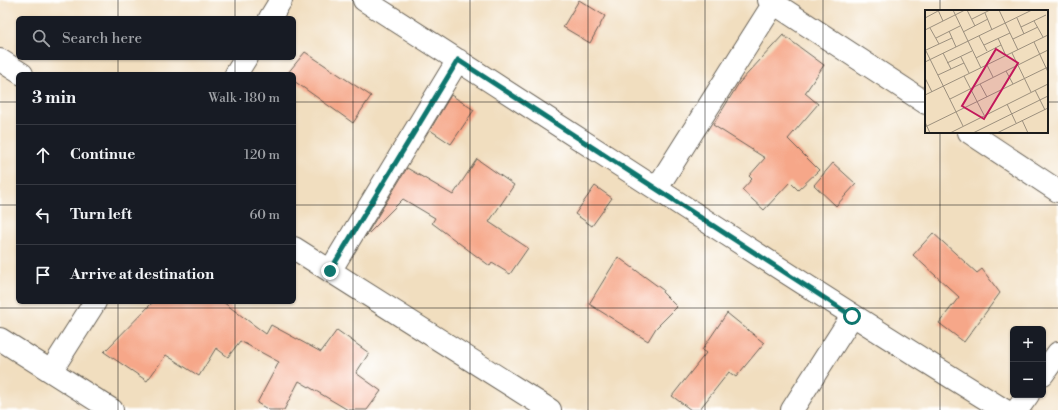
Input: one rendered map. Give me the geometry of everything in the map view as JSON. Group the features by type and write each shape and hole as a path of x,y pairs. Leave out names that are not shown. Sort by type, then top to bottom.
{"street":[{"path":"271,16 281,0"},
{"path":"364,0 657,188 852,316 1004,410"},
{"path":"657,188 772,2 925,102"},
{"path":"0,60 19,72"},
{"path":"237,72 245,60"},
{"path":"330,271 458,60"},
{"path":"971,133 1057,187"},
{"path":"296,249 550,410"},
{"path":"51,371 94,304"},
{"path":"792,410 852,316"},
{"path":"0,339 112,410"},
{"path":"1046,370 1058,352"},
{"path":"1017,410 1026,398"}],"building":[{"path":"579,0 605,16 590,43 563,27"},
{"path":"783,35 824,65 805,93 818,104 788,139 819,170 798,190 790,182 764,210 742,190 752,179 749,176 765,158 713,125 739,83"},
{"path":"305,52 371,96 353,123 296,82 296,72 289,72"},
{"path":"451,95 474,110 451,144 430,130"},
{"path":"477,159 514,185 489,222 528,248 510,274 492,263 490,266 432,223 435,218 403,199 365,237 407,168 453,195"},
{"path":"833,163 856,184 836,206 814,185"},
{"path":"595,186 612,198 592,226 575,214"},
{"path":"933,233 977,273 982,269 1000,293 964,342 939,323 959,297 913,255"},
{"path":"618,257 663,290 662,292 677,307 656,328 648,341 589,304"},
{"path":"151,304 226,304 266,334 271,325 321,352 337,330 369,353 356,373 381,391 367,410 348,410 299,381 284,410 269,410 257,403 279,362 240,341 228,357 216,348 199,376 166,355 147,381 104,352"},
{"path":"727,313 764,343 736,377 729,372 699,410 691,410 672,396 706,353 702,350"}],"route":[{"path":"330,271 458,60 852,316"}]}
